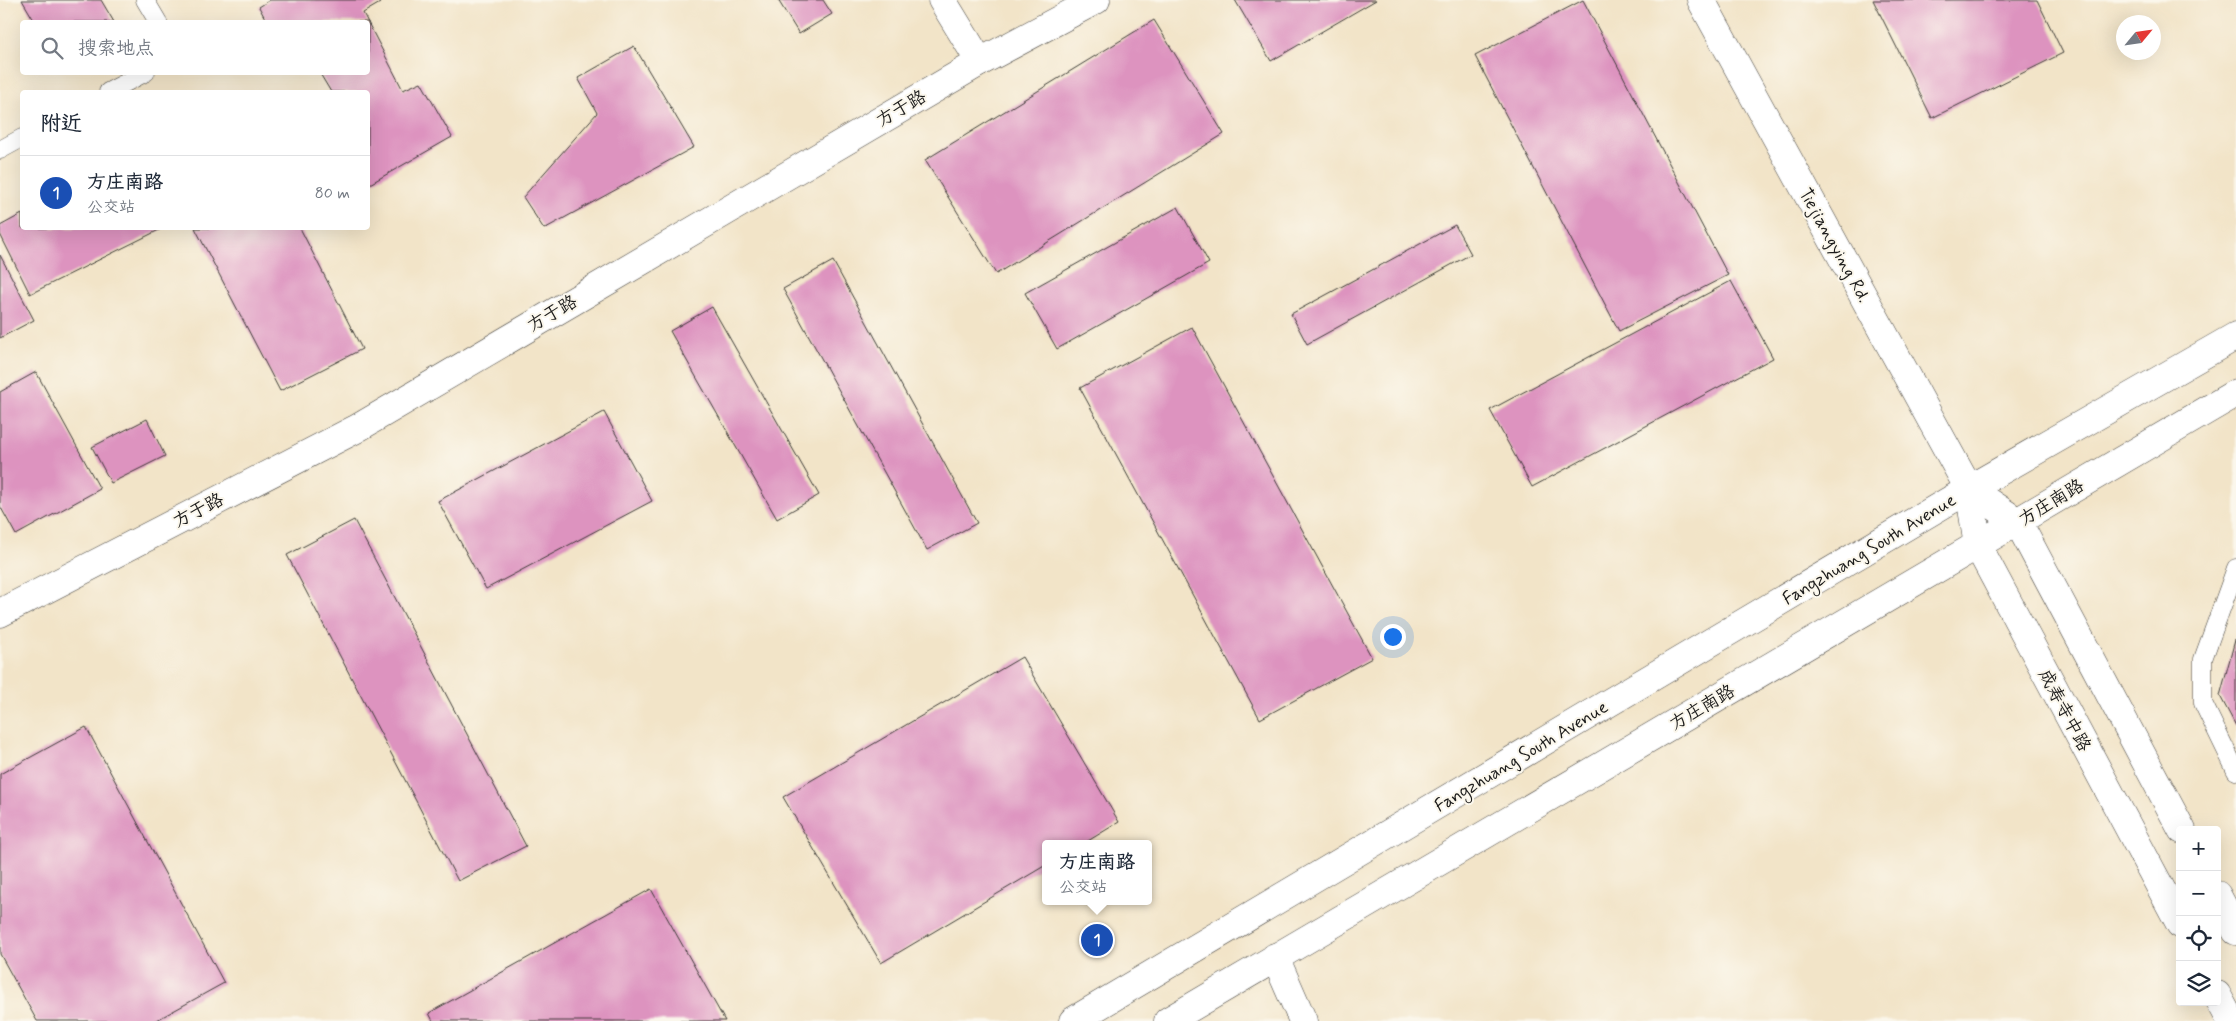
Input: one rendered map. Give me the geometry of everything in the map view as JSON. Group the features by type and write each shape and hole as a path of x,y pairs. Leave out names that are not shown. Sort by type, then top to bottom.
{"street":[{"path":"942,0 980,62"},
{"name":"方于路","path":"0,613 356,429 980,62 1096,0"},
{"name":"Tiejiangying Rd.","path":"1701,0 1969,489"},
{"path":"2180,826 2018,522 1969,489 2236,336"},
{"name":"方庄南路","path":"1168,1021 2236,393"},
{"name":"成寿寺中路","path":"1969,489 1978,546 2176,917"},
{"name":"Fangzhuang South Avenue","path":"1072,1021 1969,489"},
{"path":"2221,903 2236,930"},
{"path":"1275,957 1303,1021"},
{"path":"2221,1002 2231,1021"}],"lane":[{"path":"145,0 157,20"},
{"path":"112,90 140,75"},
{"path":"0,150 20,139"},
{"path":"2236,568 2202,659 2202,703 2236,771"}],"building":[{"path":"22,0 101,0 113,20 34,20"},
{"path":"270,0 378,0 380,3 363,13 367,20 266,20 259,7"},
{"path":"778,0 823,0 832,14 799,34"},
{"path":"1235,0 1376,0 1271,61"},
{"path":"1583,0 1728,275 1619,331 1475,56"},
{"path":"1873,0 2037,0 2063,53 1932,118"},
{"path":"1154,20 1224,134 996,274 925,160"},
{"path":"370,27 403,90 421,82 452,137 370,184 370,90 330,90 321,75 370,75"},
{"path":"634,46 694,147 544,229 523,197 597,113 578,78"},
{"path":"1178,207 1209,263 1057,349 1025,293"},
{"path":"20,215 20,230 159,230 30,294 0,234 0,226"},
{"path":"1455,225 1471,254 1307,344 1291,314"},
{"path":"196,230 301,230 362,349 280,391"},
{"path":"0,255 34,320 0,338"},
{"path":"833,261 977,523 927,550 783,289"},
{"path":"1731,281 1773,358 1532,487 1490,410"},
{"path":"712,307 819,495 777,519 670,331"},
{"path":"1192,327 1372,658 1260,719 1080,388"},
{"path":"36,372 100,489 16,535 0,506 0,392"},
{"path":"604,412 652,501 486,589 438,501"},
{"path":"147,419 165,456 111,483 92,447"},
{"path":"354,520 526,846 458,881 287,555"},
{"path":"2236,640 2236,726 2220,696"},
{"path":"1022,657 1119,822 1090,840 1042,840 1042,867 881,963 783,797"},
{"path":"86,727 224,983 155,1021 37,1021 0,954 0,774"},
{"path":"651,889 725,1021 433,1021 429,1013"}],"place":[{"name":"方庄南路","path":"1097,940"}]}
